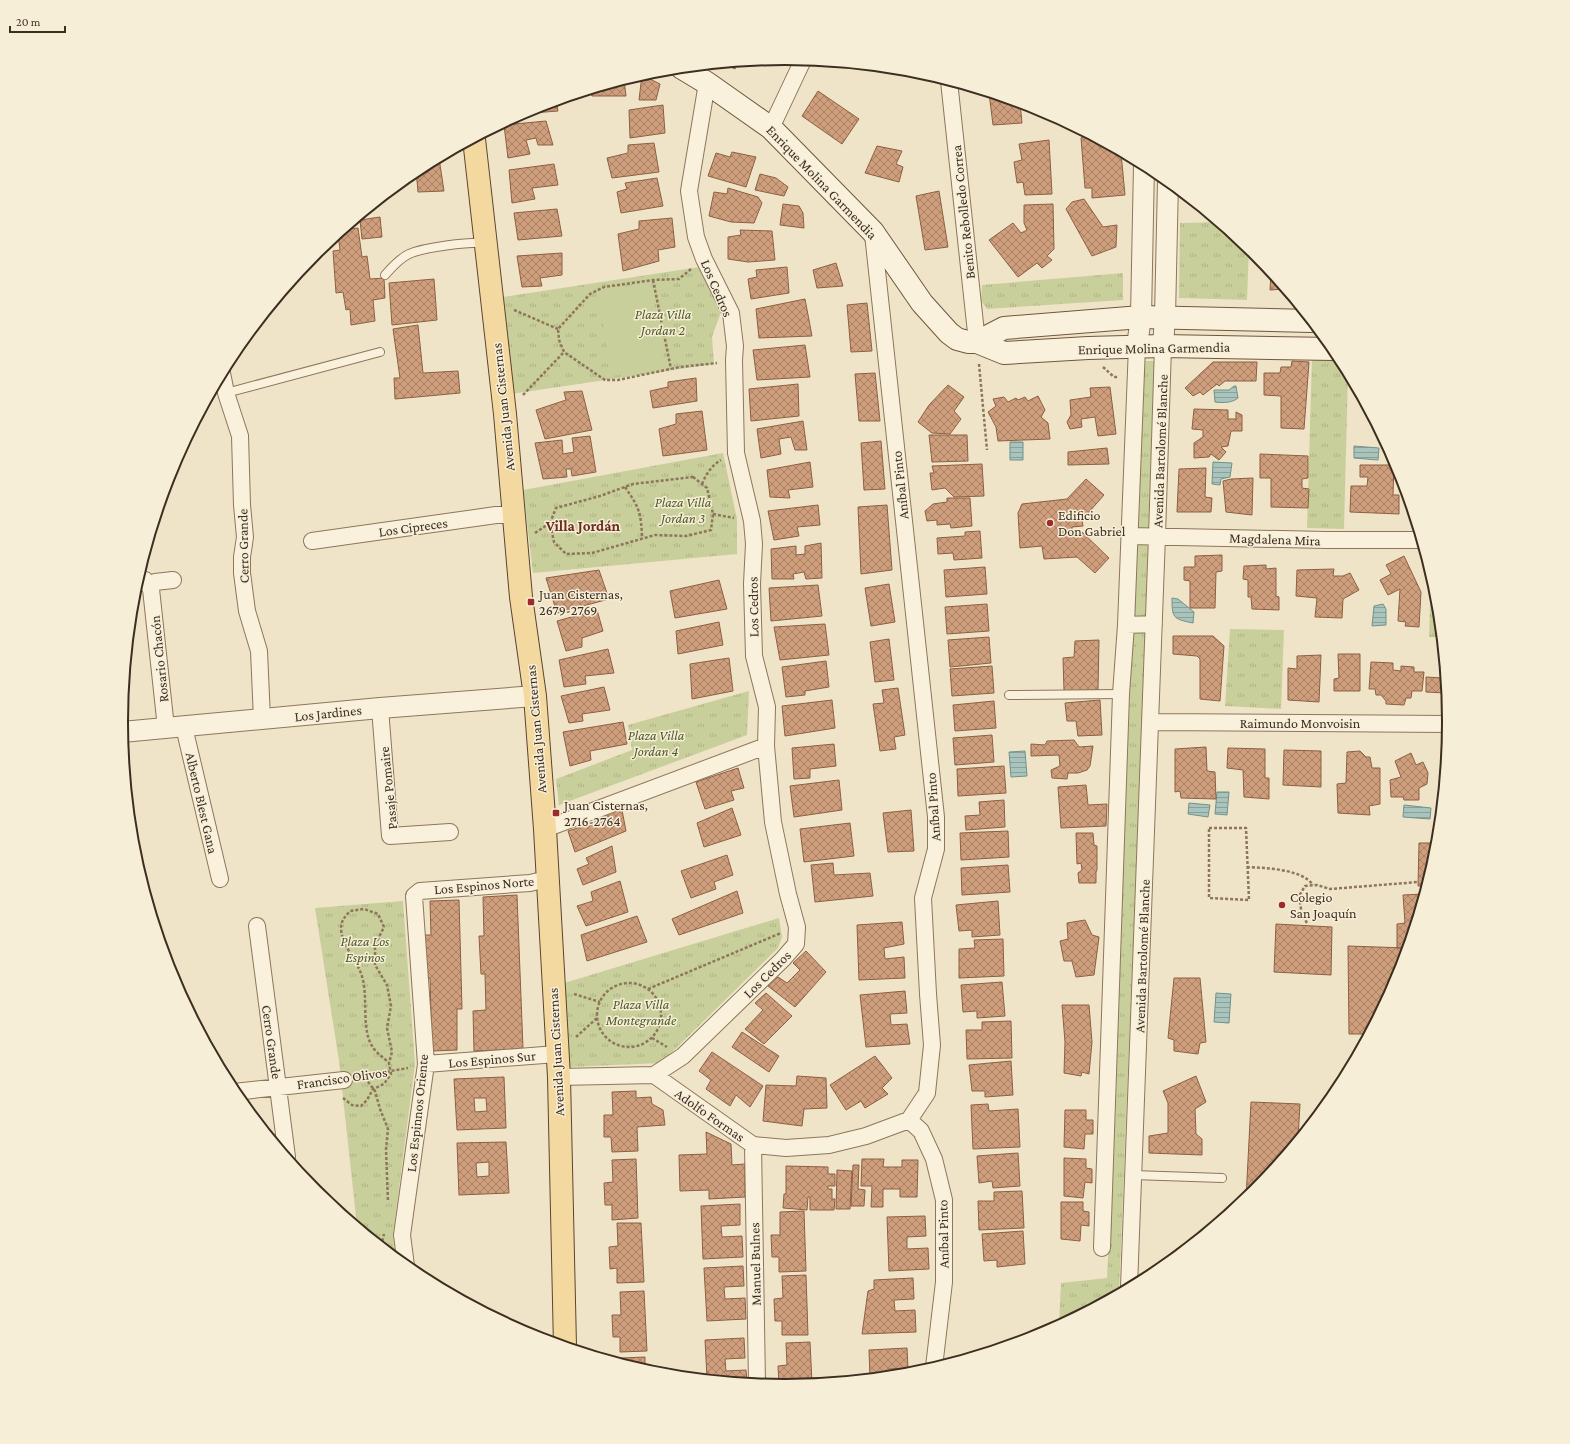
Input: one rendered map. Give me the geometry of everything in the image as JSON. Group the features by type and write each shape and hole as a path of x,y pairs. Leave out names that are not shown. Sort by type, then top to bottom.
{"main road":[{"name":"Enrique Molina Garmendia","path":"690,73 771,128 873,232 922,303 949,333 957,339 968,342 977,342 1004,353 1137,346 1325,349"},
{"name":"Avenida Juan Cisternas","path":"474,144 491,301 505,414 521,597 535,696 545,829 557,1054 565,1341"},
{"name":"Enrique Molina Garmendia","path":"977,342 1004,328 1141,317 1305,321"}],"street":[{"path":"771,128 800,65"},
{"name":"Los Cedros","path":"654,1075 683,1056 782,959 796,944 797,927 788,894 773,822 766,746 767,707 754,656 752,584 754,544 752,521 736,453 735,346 731,313 704,259 696,237 689,191 707,83"},
{"name":"Benito Rebolledo Correa","path":"950,86 977,342"},
{"name":"Avenida Bartolomé Blanche","path":"1102,1248 1122,694 1137,346 1141,317 1144,172"},
{"name":"Avenida Bartolomé Blanche","path":"1129,1281 1165,317 1168,189"},
{"name":"Aníbal Pinto","path":"873,232 936,817 936,849 923,898 932,1045 927,1093 909,1120 921,1131 934,1158 944,1200 944,1282 935,1361"},
{"name":"Cerro Grande","path":"224,381 240,436 242,505 245,537 242,557 242,573 247,611 259,651 262,719"},
{"name":"Los Cipreces","path":"312,541 496,515 514,515"},
{"name":"Magdalena Mira","path":"1129,536 1326,540 1416,540"},
{"path":"144,580 152,589"},
{"path":"152,589 152,584 155,582 173,580"},
{"name":"Rosario Chacón","path":"152,589 175,728"},
{"path":"1126,625 1154,624"},
{"name":"Los Jardines","path":"128,732 380,708 535,696"},
{"name":"Pasaje Pomaire","path":"380,708 390,836 450,832"},
{"name":"Raimundo Monvoisin","path":"1150,722 1442,724"},
{"name":"Alberto Blest Gana","path":"175,728 220,879"},
{"path":"545,829 766,746"},
{"name":"Los Espinos Norte","path":"420,891 530,883 547,879"},
{"name":"Los Espinnos Oriente","path":"405,1257 402,1235 426,1064 414,896 420,891"},
{"name":"Cerro Grande","path":"257,926 286,1149"},
{"name":"Los Espinos Sur","path":"426,1064 557,1054"},
{"path":"558,1077 654,1075"},
{"name":"Adolfo Formas","path":"654,1075 753,1145 786,1148 829,1145 866,1136 909,1120"},
{"name":"Francisco Olivos","path":"242,1091 344,1080"},
{"name":"Manuel Bulnes","path":"753,1145 757,1378"}],"lane":[{"path":"385,275 394,265 408,254 422,250 469,242 485,243"},
{"path":"226,393 380,352"},
{"path":"1009,695 1122,694"},
{"path":"1133,1175 1222,1178"}],"path":[{"path":"704,259 679,279 653,280 604,287 590,294 558,329 559,340 564,352 605,380 618,380 671,369 734,360"},
{"path":"653,280 671,369"},
{"path":"491,301 558,329"},
{"path":"977,342 987,450"},
{"path":"505,414 564,352"},
{"path":"702,484 706,475 717,463 736,453"},
{"path":"693,477 702,484 707,488 713,514 711,530 686,536 655,535 592,553 579,554 566,554 554,542 550,524 556,508 600,496 633,484 693,477"},
{"path":"625,487 635,501 641,514 642,538"},
{"path":"1209,828 1246,828 1247,867 1249,900 1209,898 1209,828"},
{"path":"1247,867 1273,868 1295,874 1311,882 1313,885"},
{"path":"1307,923 1302,915 1300,896 1305,886 1317,885 1330,889 1418,882"},
{"path":"387,1206 386,1149 388,1129 374,1090 384,1084 391,1074 389,1063 392,1052 387,1028 391,1006 387,985 375,965 375,945 384,927 378,914 364,909 350,911 342,920 341,930 347,949 360,971 366,999 366,1025 372,1046 389,1063"},
{"path":"648,989 797,927"},
{"path":"627,983 638,984 648,989 656,997 660,1007 661,1018 658,1028 652,1038 643,1044 632,1047 622,1047 613,1043 605,1037 600,1028 597,1018 597,1008 600,1002 608,991 616,986 627,983"},
{"path":"553,988 600,1002"},
{"name":"Francisco Olivos","path":"344,1080 426,1064"},
{"path":"383,1241 385,1227"}],"green space":[{"path":"1211,222 1249,256 1247,300 1179,298 1180,223"},
{"name":"Plaza Villa Jordan 2","path":"706,266 724,304 712,337 714,364 511,394 503,297"},
{"path":"1123,273 1123,300 987,309 981,301 982,285"},
{"path":"650,282 665,368 610,376 600,292"},
{"path":"1312,357 1331,358 1348,384 1344,529 1307,528"},
{"path":"1143,361 1154,361 1141,749 1119,1287 1059,1319 1061,1283 1107,1278 1116,1100 1122,887"},
{"name":"Plaza Villa Jordan 3","path":"723,453 737,519 737,554 533,573 523,490"},
{"path":"1430,601 1436,637 1429,637"},
{"path":"1230,629 1284,630 1281,709 1225,706"},
{"name":"Plaza Villa Jordan 4","path":"749,691 747,735 559,805 556,779 632,750 628,725"},
{"name":"Plaza Los Espinos","path":"403,901 415,1064 393,1235 394,1250 356,1220 339,1061 315,908"},
{"name":"Plaza Villa Montegrande","path":"779,918 782,937 778,948 661,1063 569,1067 561,984"}],"water":[{"path":"1236,386 1238,398 1233,401 1215,402 1214,390 1229,390"},
{"path":"1010,442 1023,442 1023,460 1010,460"},
{"path":"1354,446 1379,448 1378,460 1354,458"},
{"path":"1213,462 1232,463 1230,477 1221,479 1220,485 1212,484"},
{"path":"1172,598 1178,599 1194,612 1193,623 1178,619 1173,614"},
{"path":"1383,604 1386,609 1386,625 1372,626 1374,606"},
{"path":"1025,751 1027,776 1011,777 1009,752"},
{"path":"1217,792 1229,792 1227,815 1215,814"},
{"path":"1189,803 1210,805 1208,817 1188,814"},
{"path":"1404,805 1431,808 1430,819 1403,817"},
{"path":"1216,993 1231,994 1229,1023 1214,1022"}],"building":[{"path":"651,79 660,84 656,100 639,100 641,81"},
{"path":"625,85 626,96 592,96 591,95"},
{"path":"818,91 859,119 842,144 802,116"},
{"path":"990,98 1021,109 1022,123 993,125"},
{"path":"663,105 665,133 630,138 629,110"},
{"path":"557,106 558,111 541,112"},
{"path":"546,121 553,145 538,145 536,138 526,140 530,154 508,158 504,128 514,124"},
{"path":"1083,137 1121,158 1125,195 1092,198 1092,188 1085,188 1081,138"},
{"path":"1049,140 1052,194 1025,195 1023,182 1017,183 1014,162 1022,160 1019,144"},
{"path":"654,143 659,172 612,178 607,158 628,153 628,145"},
{"path":"877,146 902,151 896,164 903,167 899,182 865,173"},
{"path":"732,152 756,157 746,187 708,176 716,153 730,157"},
{"path":"440,164 444,191 418,192 417,178"},
{"path":"554,164 558,185 532,188 535,199 512,203 509,170"},
{"path":"760,174 776,178 788,187 784,196 755,190"},
{"path":"657,178 663,206 621,213 617,192 627,189 625,183"},
{"path":"728,188 758,197 762,203 754,223 731,222 709,216 714,192 727,194"},
{"path":"939,191 948,247 925,250 916,196"},
{"path":"1084,199 1103,227 1117,225 1116,247 1092,256 1066,209 1072,202"},
{"path":"783,204 799,206 803,213 804,228 780,225"},
{"path":"1053,204 1054,249 1047,256 1052,260 1042,268 1037,263 1018,277 989,240 1013,223 1021,233 1027,230 1024,223 1024,205"},
{"path":"557,209 562,236 518,240 514,213"},
{"path":"380,217 382,237 362,239 360,221"},
{"path":"672,218 675,247 658,250 659,261 623,271 618,234 639,229 639,221"},
{"path":"358,228 362,257 367,256 370,279 384,278 385,298 373,300 375,321 351,325 350,309 346,310 343,292 336,293 333,251 340,250 339,240 351,229"},
{"path":"740,230 772,231 775,260 748,262 728,259 728,237 741,235"},
{"path":"562,253 562,275 540,278 542,286 522,287 517,256"},
{"path":"836,263 843,286 817,288 813,270"},
{"path":"787,267 789,293 751,299 748,279 757,277 756,270"},
{"path":"434,279 437,320 392,325 389,283"},
{"path":"1271,280 1279,289 1270,290"},
{"path":"805,299 812,336 759,338 756,309"},
{"path":"867,303 872,351 851,352 847,305"},
{"path":"418,325 423,373 458,371 460,393 395,399 394,378 400,378 393,329"},
{"path":"805,345 810,377 757,380 753,350"},
{"path":"1292,361 1309,362 1304,429 1281,428 1281,396 1264,395 1264,373 1280,373 1281,367 1291,367"},
{"path":"1213,362 1257,362 1256,381 1225,381 1219,386 1217,384 1203,395 1200,392 1193,396 1185,388"},
{"path":"875,373 880,421 859,421 855,374"},
{"path":"696,378 697,401 653,408 650,391 668,387 668,382"},
{"path":"798,384 799,416 751,421 749,389"},
{"path":"948,385 964,397 954,411 961,419 950,434 932,433 918,422 929,405"},
{"path":"1110,387 1116,434 1098,436 1095,417 1081,419 1082,427 1070,429 1067,422 1071,415 1070,400 1091,397 1090,388"},
{"path":"582,391 592,430 545,439 536,410 566,400 564,392"},
{"path":"1038,396 1045,410 1041,417 1048,423 1050,439 998,441 996,427 988,412 996,406 993,399 1004,397 1008,402 1016,398 1018,400 1025,397 1028,401"},
{"path":"1194,409 1228,410 1228,419 1236,419 1236,412 1242,415 1242,431 1231,431 1228,446 1221,447 1226,452 1219,460 1211,454 1209,457 1194,458 1194,443 1203,437 1203,430 1192,429"},
{"path":"702,411 707,450 663,456 659,429 676,424 676,414"},
{"path":"803,421 807,450 795,450 791,437 779,439 781,454 761,458 757,429"},
{"path":"929,435 967,435 968,461 932,462"},
{"path":"590,436 596,472 572,476 571,469 566,469 567,477 543,479 535,443 562,440 563,454 574,452 572,438"},
{"path":"881,441 885,489 864,490 861,443"},
{"path":"1107,448 1109,464 1068,465 1068,452"},
{"path":"1260,454 1308,456 1308,478 1302,479 1302,488 1309,489 1308,508 1271,507 1271,478 1260,478"},
{"path":"810,462 813,487 788,490 790,498 770,497 767,470"},
{"path":"982,464 984,496 954,497 945,488 932,490 930,473 934,473 932,466"},
{"path":"1360,465 1389,465 1394,475 1393,495 1399,495 1399,514 1350,512 1351,486 1367,486 1368,477 1360,477"},
{"path":"1206,468 1205,497 1212,498 1211,512 1177,512 1179,469"},
{"path":"1253,478 1252,515 1226,512 1223,481"},
{"name":"Edificio Don Gabriel","path":"1086,479 1104,495 1082,520 1083,526 1072,527 1072,532 1081,531 1109,558 1095,573 1077,557 1044,559 1042,546 1020,548 1018,513 1022,504 1067,499"},
{"path":"947,498 970,498 972,526 951,528 950,524 937,525 937,520 927,521 925,511 933,504 947,502"},
{"path":"818,505 820,525 797,527 799,536 774,540 768,511"},
{"path":"887,505 892,570 861,574 858,507"},
{"path":"980,531 982,558 954,560 953,553 938,554 937,538 965,536 965,532"},
{"path":"821,543 822,578 806,579 804,572 793,574 794,579 772,579 771,549 796,546 796,555 805,554 805,546"},
{"path":"1222,555 1222,571 1216,572 1215,608 1190,608 1190,581 1184,580 1184,567 1195,567 1195,556"},
{"path":"1404,556 1421,592 1419,627 1405,626 1406,622 1398,621 1400,589 1388,595 1380,580 1391,574 1386,565"},
{"path":"1266,565 1266,569 1276,568 1276,596 1279,597 1279,610 1252,609 1251,597 1248,597 1248,580 1243,579 1244,566"},
{"path":"985,567 987,594 946,597 944,570"},
{"path":"1334,569 1333,576 1343,576 1350,573 1359,590 1343,599 1342,618 1315,617 1317,598 1296,596 1297,570"},
{"path":"599,570 609,599 557,613 546,578"},
{"path":"719,580 727,609 675,618 670,591"},
{"path":"889,584 895,622 871,626 865,588"},
{"path":"818,585 822,616 771,621 769,588"},
{"path":"987,604 989,631 947,634 945,607"},
{"path":"597,610 603,631 582,638 582,647 566,651 557,621"},
{"path":"719,622 723,645 678,654 676,631"},
{"path":"825,624 829,655 780,660 774,627"},
{"path":"1173,636 1213,636 1224,646 1220,701 1200,699 1200,659 1197,656 1173,654"},
{"path":"989,637 991,663 950,667 948,640"},
{"path":"889,639 894,680 875,682 870,642"},
{"path":"1099,640 1098,690 1064,691 1063,658 1074,657 1075,641"},
{"path":"608,649 614,673 585,676 586,684 564,687 559,660"},
{"path":"1338,654 1360,654 1360,691 1334,691 1334,679 1339,678"},
{"path":"1321,655 1319,702 1288,700 1288,668 1297,669 1297,656"},
{"path":"729,658 733,691 692,699 690,664"},
{"path":"826,661 829,687 805,691 805,695 786,697 782,667"},
{"path":"1371,662 1393,663 1393,670 1401,671 1401,666 1414,667 1414,672 1424,672 1422,691 1412,691 1411,698 1406,698 1404,705 1386,704 1386,701 1381,695 1376,695 1375,689 1369,689"},
{"path":"992,666 994,693 952,696 950,669"},
{"path":"1426,677 1441,678 1441,693 1426,692"},
{"path":"604,687 610,710 582,714 583,721 569,723 561,696"},
{"path":"898,688 905,735 894,737 896,749 880,751 873,704 884,703 882,690"},
{"path":"832,700 835,728 785,736 782,706"},
{"path":"1100,700 1102,735 1078,736 1076,721 1067,721 1065,703"},
{"path":"994,701 996,728 955,731 953,705"},
{"path":"623,722 627,744 590,751 591,760 570,766 563,732"},
{"path":"992,735 994,762 955,765 953,738"},
{"path":"1074,740 1079,747 1093,746 1090,766 1087,770 1078,773 1068,773 1067,779 1052,778 1051,770 1060,766 1059,755 1031,756 1031,744 1045,745 1047,741"},
{"path":"834,744 836,766 810,769 810,778 794,779 792,748"},
{"path":"1206,747 1207,771 1215,772 1216,799 1181,798 1180,791 1175,792 1175,749"},
{"path":"1228,748 1265,749 1265,778 1269,778 1269,799 1244,797 1243,770 1227,768"},
{"path":"1284,750 1321,751 1321,787 1283,785"},
{"path":"1360,751 1366,757 1370,757 1372,768 1380,768 1380,804 1369,806 1370,815 1338,813 1337,784 1346,783 1347,752"},
{"path":"1411,753 1416,765 1423,762 1428,773 1427,784 1419,788 1419,800 1404,800 1403,797 1391,797 1390,780 1401,777 1395,761"},
{"path":"1004,766 1006,793 958,796 957,769"},
{"path":"738,768 744,788 731,791 734,800 705,809 696,782"},
{"path":"839,780 842,810 794,817 790,786"},
{"path":"1086,785 1088,805 1107,804 1106,826 1061,828 1058,787"},
{"path":"1004,800 1005,827 966,830 965,816 980,815 979,802"},
{"path":"621,805 626,831 575,852 568,831 587,825 585,817"},
{"path":"732,808 741,835 704,847 697,823"},
{"path":"911,810 914,851 888,852 883,813"},
{"path":"850,823 854,856 804,862 800,829"},
{"path":"1008,831 1009,857 961,860 960,833"},
{"path":"1076,833 1093,833 1094,845 1097,846 1096,883 1079,883 1078,873 1082,870 1081,863 1077,864"},
{"path":"1419,843 1430,843 1421,886 1418,886"},
{"path":"612,846 616,872 583,885 577,869 589,864 586,858"},
{"path":"727,855 733,875 714,882 716,889 691,898 681,871"},
{"path":"833,863 834,875 870,873 873,896 815,902 811,865"},
{"path":"1008,865 1010,892 962,895 961,868"},
{"path":"620,881 628,912 586,926 577,906 593,901 591,892"},
{"path":"737,891 743,913 679,935 672,919"},
{"path":"1419,894 1401,948 1397,948 1397,924 1405,923 1403,895"},
{"path":"517,895 523,1049 474,1051 473,1011 486,1010 485,974 481,974 479,936 484,936 483,897"},
{"path":"459,900 462,1009 457,1009 457,1050 432,1051 430,978 425,978 424,935 431,935 430,901"},
{"path":"998,901 1000,935 972,937 972,930 959,931 956,905"},
{"path":"637,916 647,942 587,961 581,935"},
{"path":"1085,920 1092,935 1099,937 1094,975 1076,977 1072,961 1064,961 1060,941 1068,939 1067,923"},
{"path":"902,922 904,944 884,948 885,959 904,957 905,978 859,980 857,925"},
{"path":"1276,924 1332,927 1331,975 1274,972"},
{"path":"1003,939 1004,976 959,978 959,949 975,948 974,940"},
{"path":"1348,946 1401,948 1392,973 1363,1034 1349,1034"},
{"path":"806,951 826,972 795,1007 768,986 778,977 787,983 800,970 793,963"},
{"path":"1174,978 1200,978 1206,1042 1200,1043 1198,1054 1174,1051 1174,1040 1168,1038"},
{"path":"1002,982 1005,1016 977,1018 977,1011 963,1012 961,985"},
{"path":"905,991 907,1013 890,1014 891,1025 907,1024 910,1044 866,1047 860,995"},
{"path":"766,993 792,1016 764,1044 745,1029 763,1010 755,1003"},
{"path":"1062,1005 1089,1005 1092,1042 1089,1074 1082,1072 1081,1076 1064,1073 1065,1042"},
{"path":"1011,1021 1012,1058 967,1059 966,1030 982,1030 982,1022"},
{"path":"742,1032 779,1056 769,1072 732,1047"},
{"path":"712,1052 763,1086 750,1107 736,1095 730,1106 706,1089 711,1080 699,1071"},
{"path":"875,1056 892,1078 882,1088 888,1094 865,1108 861,1101 846,1110 830,1085"},
{"path":"1011,1061 1013,1095 985,1097 985,1091 972,1091 969,1065"},
{"path":"797,1076 826,1078 827,1108 804,1109 802,1126 763,1121 766,1085 796,1086"},
{"path":"1196,1076 1206,1102 1195,1109 1196,1134 1202,1139 1202,1155 1149,1153 1149,1136 1168,1133 1168,1103 1163,1091"},
{"path":"504,1077 506,1128 457,1130 454,1079","holes":["474,1098 486,1098 487,1111 475,1112"]},
{"path":"636,1091 636,1098 651,1097 652,1104 663,1110 665,1125 637,1127 638,1151 612,1152 611,1137 604,1137 604,1115 613,1115 612,1092"},
{"path":"1251,1102 1300,1104 1298,1131 1246,1190"},
{"path":"988,1104 989,1111 1018,1109 1020,1147 973,1149 971,1105"},
{"path":"1065,1110 1086,1110 1086,1120 1093,1120 1093,1134 1085,1134 1084,1149 1064,1147"},
{"path":"706,1132 731,1144 732,1165 745,1164 745,1197 709,1199 709,1190 680,1191 679,1155 707,1154"},
{"path":"506,1142 509,1193 459,1195 457,1143","holes":["489,1162 489,1176 477,1177 476,1163"]},
{"path":"1018,1153 1020,1186 993,1188 992,1181 979,1183 977,1156"},
{"path":"1064,1158 1086,1159 1086,1168 1092,1169 1092,1183 1085,1182 1083,1198 1064,1196"},
{"path":"636,1159 638,1218 612,1220 612,1205 605,1205 604,1183 613,1182 612,1160"},
{"path":"862,1159 884,1159 883,1167 902,1167 902,1160 918,1160 917,1197 900,1197 900,1189 883,1189 883,1207 871,1207 872,1186 861,1186"},
{"path":"853,1165 859,1165 858,1189 865,1190 864,1206 851,1206"},
{"path":"786,1166 828,1167 828,1174 835,1174 835,1186 828,1186 828,1189 832,1189 832,1199 835,1199 834,1210 810,1210 810,1197 808,1197 807,1210 783,1208 784,1194 786,1194"},
{"path":"837,1170 852,1171 850,1209 836,1209"},
{"path":"1022,1191 1024,1228 979,1230 978,1201 994,1201 994,1192"},
{"path":"1061,1202 1083,1202 1083,1211 1089,1212 1089,1226 1081,1225 1080,1241 1061,1239"},
{"path":"740,1204 740,1225 721,1226 722,1237 742,1236 743,1257 703,1259 701,1206"},
{"path":"804,1211 806,1271 779,1272 779,1257 772,1257 771,1235 780,1235 780,1212"},
{"path":"925,1216 926,1236 907,1237 907,1249 928,1248 929,1269 889,1271 887,1217"},
{"path":"617,1223 641,1223 644,1282 617,1283 617,1268 610,1269 609,1247 618,1246"},
{"path":"1023,1231 1025,1264 997,1267 997,1260 984,1261 982,1234"},
{"path":"743,1266 744,1286 724,1287 725,1299 745,1298 746,1319 707,1321 704,1268"},
{"path":"806,1275 808,1335 782,1335 782,1321 775,1321 774,1299 783,1298 782,1276"},
{"path":"913,1278 914,1299 894,1300 895,1311 915,1310 916,1332 862,1334 868,1291 874,1289 874,1280"},
{"path":"644,1291 647,1351 620,1352 620,1337 613,1337 612,1315 621,1315 620,1292"},
{"path":"744,1338 745,1358 725,1359 726,1371 746,1370 747,1378 707,1374 705,1340"},
{"path":"810,1342 812,1378 779,1379 778,1366 787,1365 786,1343"},
{"path":"907,1348 908,1367 870,1373 869,1350"},
{"path":"645,1357 645,1363 621,1358"}],"place":[{"name":"Edificio Don Gabriel","path":"1050,523"},
{"name":"Juan Cisternas, 2679-2769","path":"531,602"},
{"name":"Juan Cisternas, 2716-2764","path":"556,813"},
{"name":"Colegio San Joaquín","path":"1282,905"}],"district":[{"name":"Villa Jordán","path":"583,526"}]}
